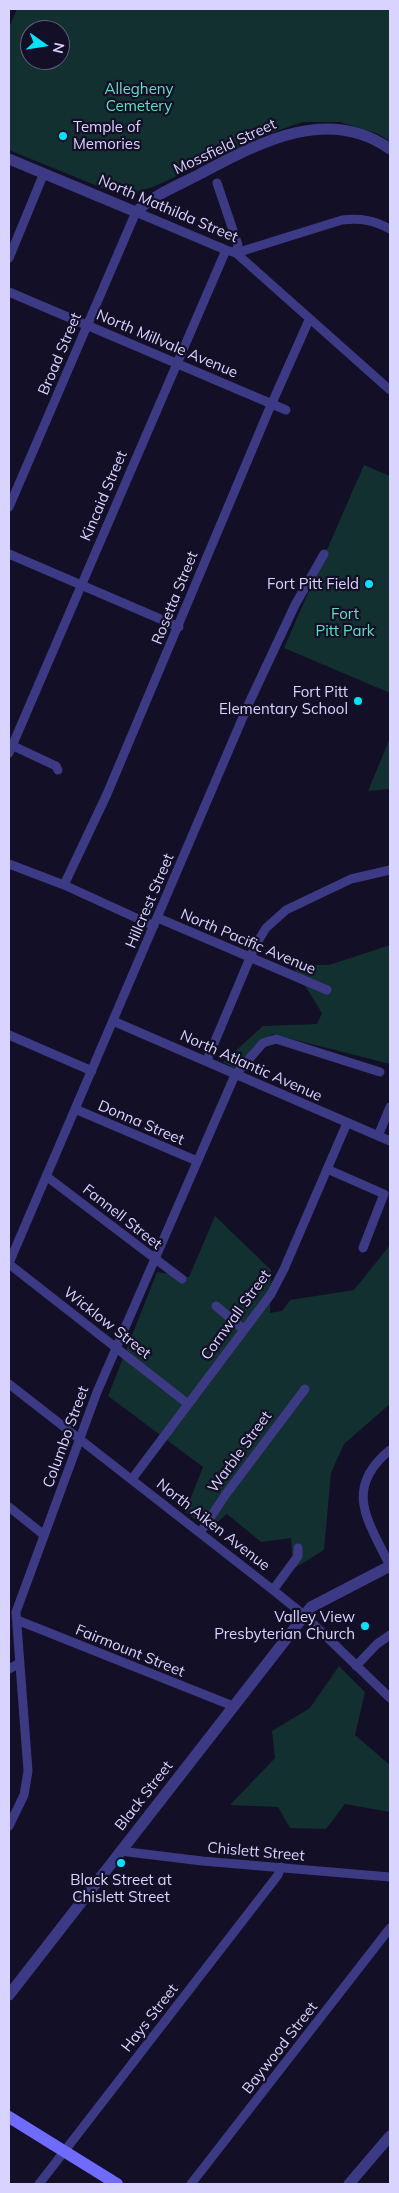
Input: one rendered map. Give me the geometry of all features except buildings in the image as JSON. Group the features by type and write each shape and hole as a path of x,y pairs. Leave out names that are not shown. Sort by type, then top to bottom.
{"main road":[{"path":"9,2117 117,2184"}],"street":[{"name":"Mossfield Street","path":"136,212 147,202 214,166 272,138 304,130 323,129 349,132 381,142 390,149"},
{"name":"North Mathilda Street","path":"9,159 236,253 309,320 390,390"},
{"path":"9,258 44,174"},
{"path":"217,183 238,245 236,253"},
{"name":"Broad Street","path":"9,507 136,212"},
{"path":"236,253 342,220 359,218 376,222 390,229"},
{"name":"Kincaid Street","path":"10,747 226,250"},
{"name":"North Millvale Avenue","path":"9,292 286,410"},
{"name":"Rosetta Street","path":"64,885 107,794 179,627 222,519 309,320"},
{"path":"9,554 179,627"},
{"name":"Hillcrest Street","path":"9,1263 270,658 295,604 324,554"},
{"path":"10,747 56,766 58,770"},
{"name":"North Pacific Avenue","path":"9,864 327,990"},
{"path":"207,1060 250,958 266,928 286,910 351,879 390,870"},
{"name":"North Atlantic Avenue","path":"113,1021 207,1060 236,1075 390,1141"},
{"path":"9,1035 92,1071"},
{"name":"Columbo Street","path":"9,1826 24,1795 28,1771 16,1612 97,1392 118,1349 197,1161 236,1075 263,1043 276,1039 380,1072"},
{"path":"378,1136 390,1107"},
{"name":"Donna Street","path":"75,1109 197,1161"},
{"name":"Cornwall Street","path":"132,1479 271,1294 328,1169 346,1123"},
{"path":"328,1169 384,1194 363,1248"},
{"name":"Fannell Street","path":"46,1176 182,1279"},
{"name":"Wicklow Street","path":"9,1263 188,1404"},
{"path":"216,1306 244,1329"},
{"name":"North Aiken Avenue","path":"9,1384 304,1615 390,1698"},
{"name":"Warble Street","path":"200,1533 226,1494 305,1389"},
{"path":"304,1615 311,1607 390,1566 363,1508 364,1488 371,1469 390,1450"},
{"path":"9,1507 44,1535"},
{"path":"273,1590 298,1556 298,1548"},
{"name":"Black Street","path":"9,1995 304,1615"},
{"name":"Fairmount Street","path":"17,1620 233,1706"},
{"path":"356,1666 377,1644 390,1635"},
{"path":"9,1669 20,1663"},
{"name":"Chislett Street","path":"120,1852 202,1862 390,1877"},
{"name":"Hays Street","path":"39,2184 278,1875 281,1867"},
{"name":"Baywood Street","path":"191,2184 390,1928"},
{"path":"350,2184 390,2136"}],"green space":[{"name":"Allegheny Cemetery","path":"17,9 390,9 390,141 376,133 340,122 303,122 268,134 153,187 131,193 112,192 9,150 9,28"},
{"name":"Fort Pitt Park","path":"364,465 390,476 390,693 284,648"},
{"path":"390,738 390,789 368,791"},
{"path":"390,945 390,1064 272,1034 236,1069 223,1062 263,1026 317,1024 322,1013 292,965 329,965"},
{"path":"215,1216 271,1270 270,1313 282,1311 290,1300 354,1290 390,1245 390,1404 344,1444 331,1473 324,1550 293,1569 291,1538 261,1542 227,1514 209,1529 185,1512 203,1467 108,1396 157,1272 189,1277"},
{"path":"339,1666 365,1692 355,1735 390,1765 390,1812 345,1804 326,1829 290,1828 278,1807 230,1805 275,1758 272,1731 310,1708"}],"place":[{"name":"Temple of Memories","path":"63,136"},
{"name":"Fort Pitt Field","path":"369,584"},
{"name":"Fort Pitt Elementary School","path":"358,701"},
{"name":"Valley View Presbyterian Church","path":"365,1626"},
{"name":"Black Street at Chislett Street","path":"121,1863"}]}
